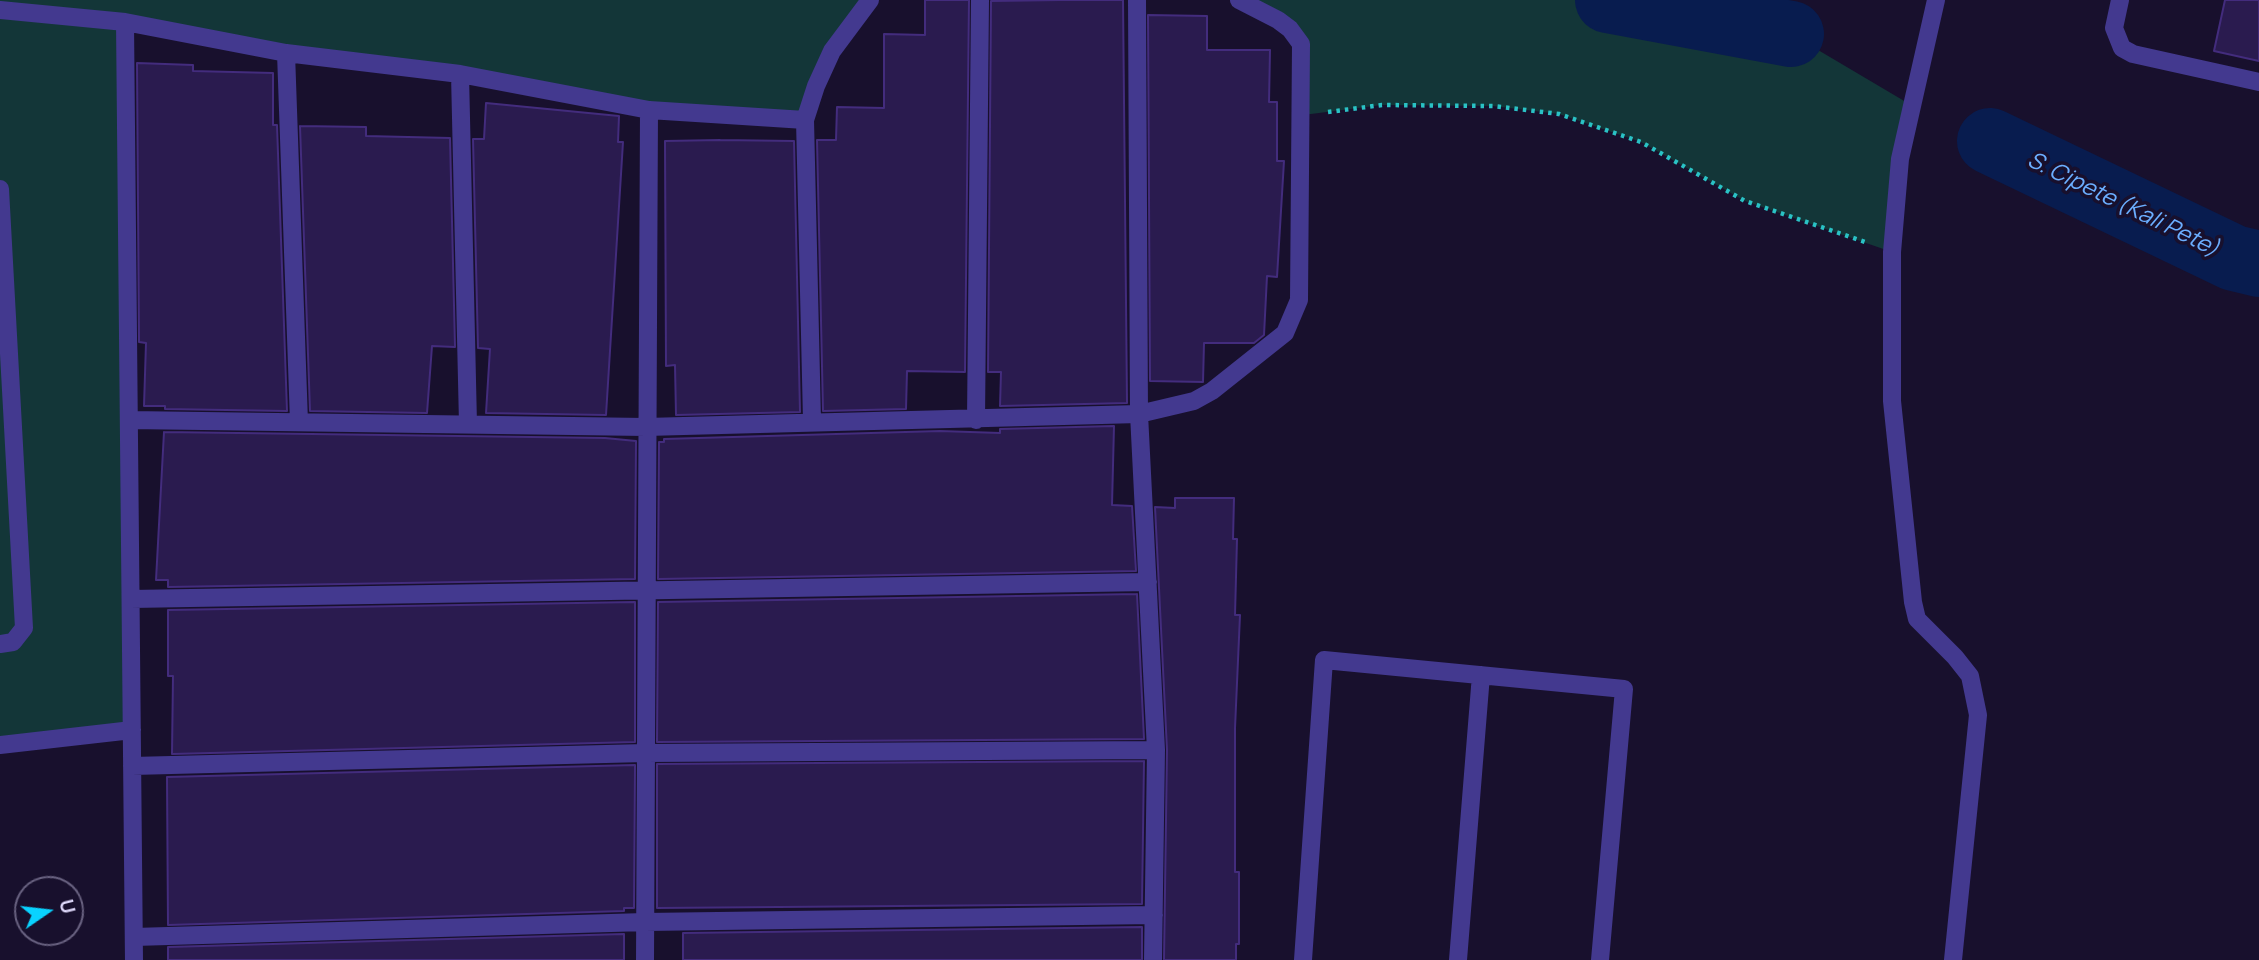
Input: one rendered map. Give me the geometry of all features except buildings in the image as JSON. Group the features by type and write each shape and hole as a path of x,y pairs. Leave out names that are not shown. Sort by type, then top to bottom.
{"street":[{"path":"812,420 805,120 816,86 832,51 870,0"},
{"path":"976,420 980,0"},
{"path":"1138,0 1139,414 1156,750 1153,960"},
{"path":"129,420 646,427 812,420 976,420 1139,414 1204,396 1285,333 1292,322 1299,300 1303,115 1301,44 1290,29 1278,20 1239,0"},
{"path":"2120,0 2114,28 2122,48 2133,54 2259,82"},
{"path":"1934,7 1900,159 1892,252 1892,401 1917,619 1970,676 1978,715 1953,960"},
{"path":"0,10 122,22 286,53 460,74 649,110 805,120"},
{"path":"122,22 134,960"},
{"path":"286,53 299,422"},
{"path":"460,74 468,424"},
{"path":"645,960 649,110"},
{"path":"0,189 24,628 13,642 0,645"},
{"path":"131,598 1148,582"},
{"path":"1303,960 1324,660 1624,689 1600,960"},
{"path":"1458,960 1482,675"},
{"path":"0,745 132,730"},
{"path":"132,766 645,753 1156,750"},
{"path":"134,937 645,922 1154,915"}],"path":[{"path":"1303,115 1382,105 1493,106 1559,114 1641,142 1745,201 1892,252"}],"green space":[{"path":"0,0 870,0 832,51 805,120 649,110 125,22 132,730 0,745"},
{"path":"1239,0 1608,0 1791,34 1911,105 1892,252 1745,201 1641,142 1559,114 1493,106 1382,105 1303,115 1301,44"}],"waterway":[{"name":"S. Cipete (Kali Pete)","path":"1608,0 1791,34"},
{"name":"S. Cipete (Kali Pete)","path":"1990,141 2234,258 2259,264"}]}
